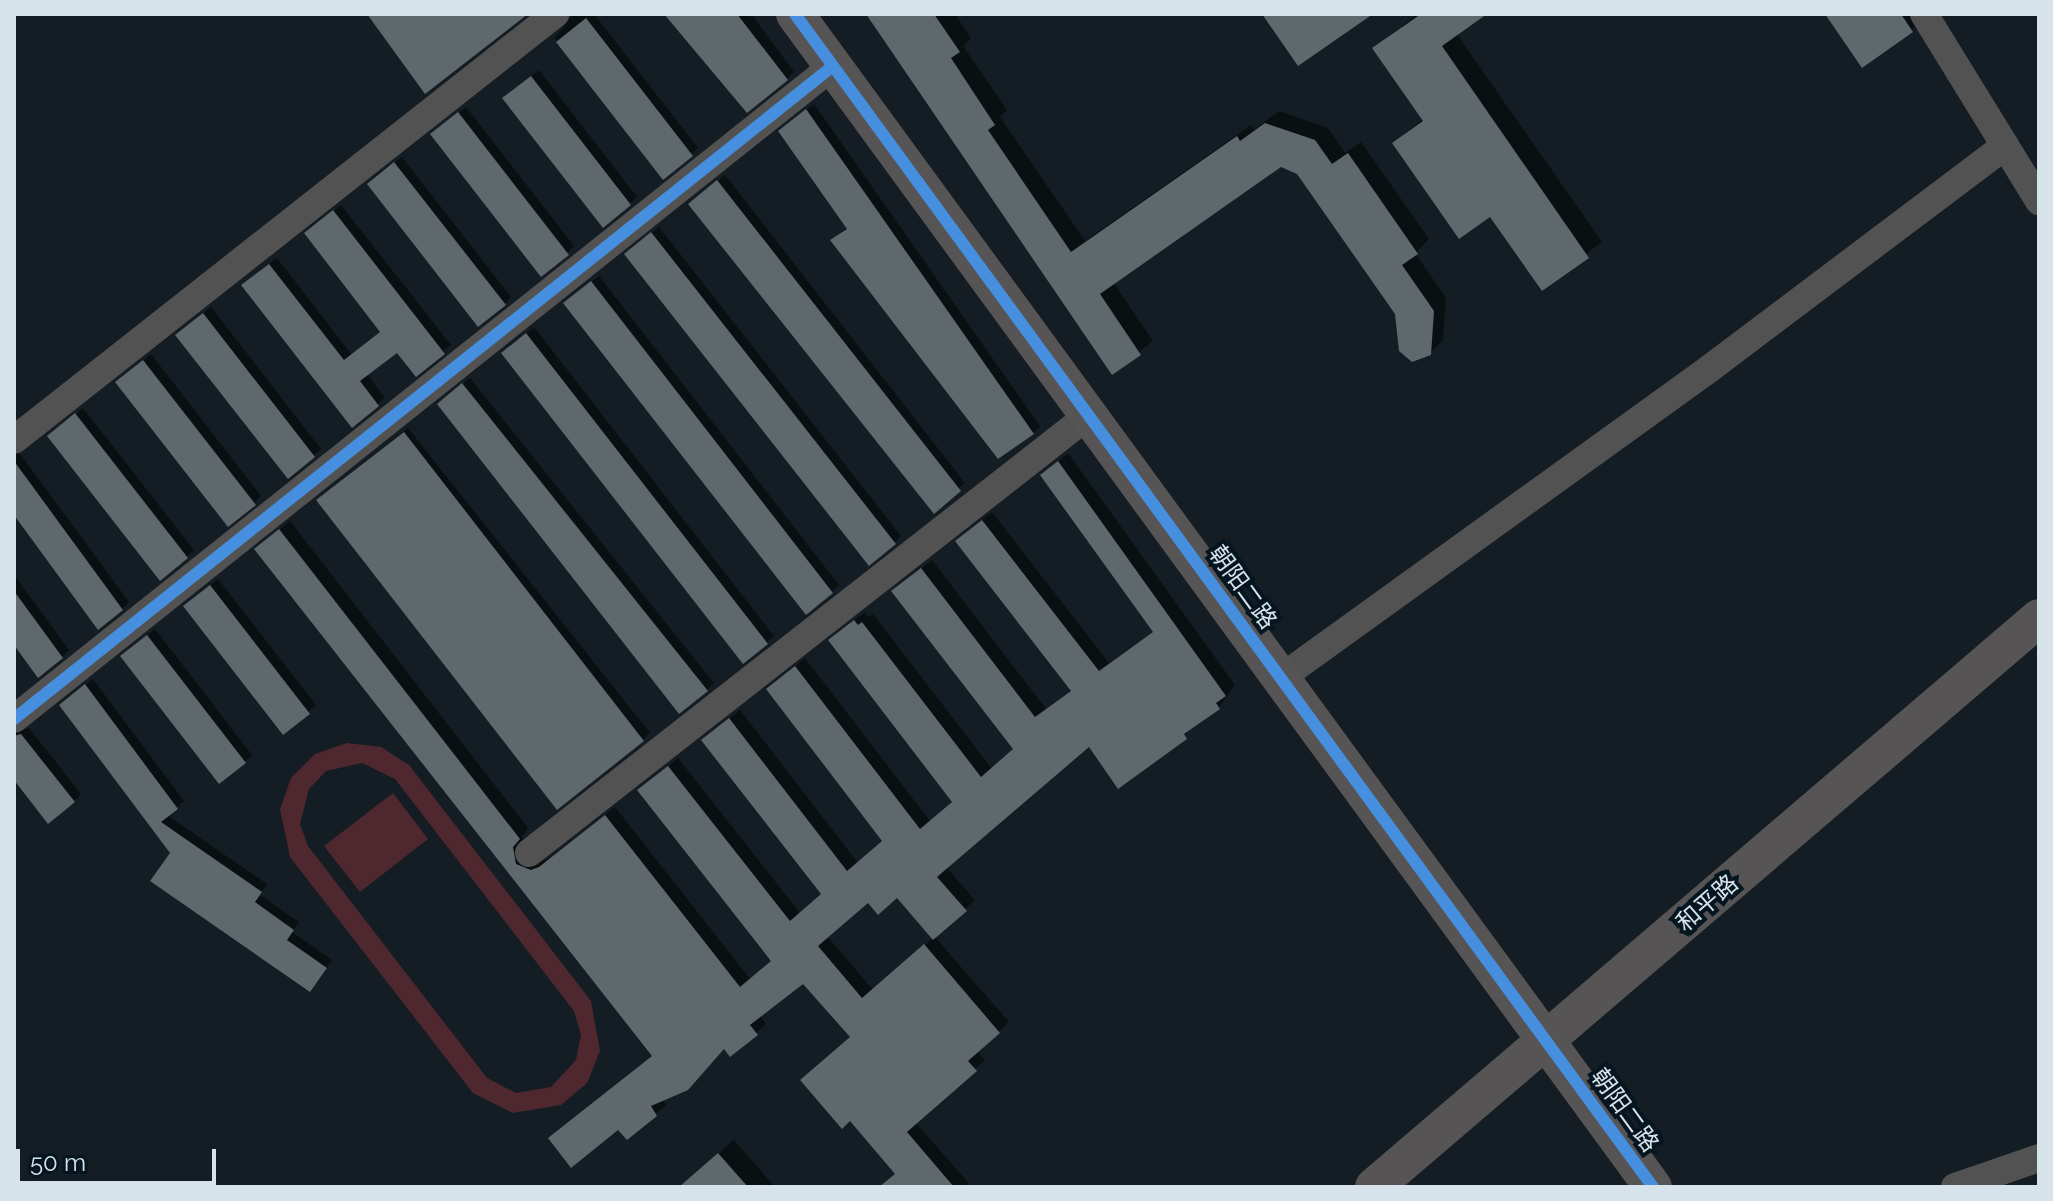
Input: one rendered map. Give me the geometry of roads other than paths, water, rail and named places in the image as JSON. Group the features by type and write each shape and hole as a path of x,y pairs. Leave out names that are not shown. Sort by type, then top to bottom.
{"street":[{"path":"14,440 555,14"},
{"name":"朝阳二路","path":"795,14 1653,1187"},
{"path":"1924,14 2039,201"},
{"path":"14,719 833,66"},
{"path":"1282,677 1709,369 2005,146"},
{"path":"529,853 1090,414"},
{"name":"和平路","path":"1374,1187 2039,618"},
{"path":"1955,1187 2039,1158"}]}
